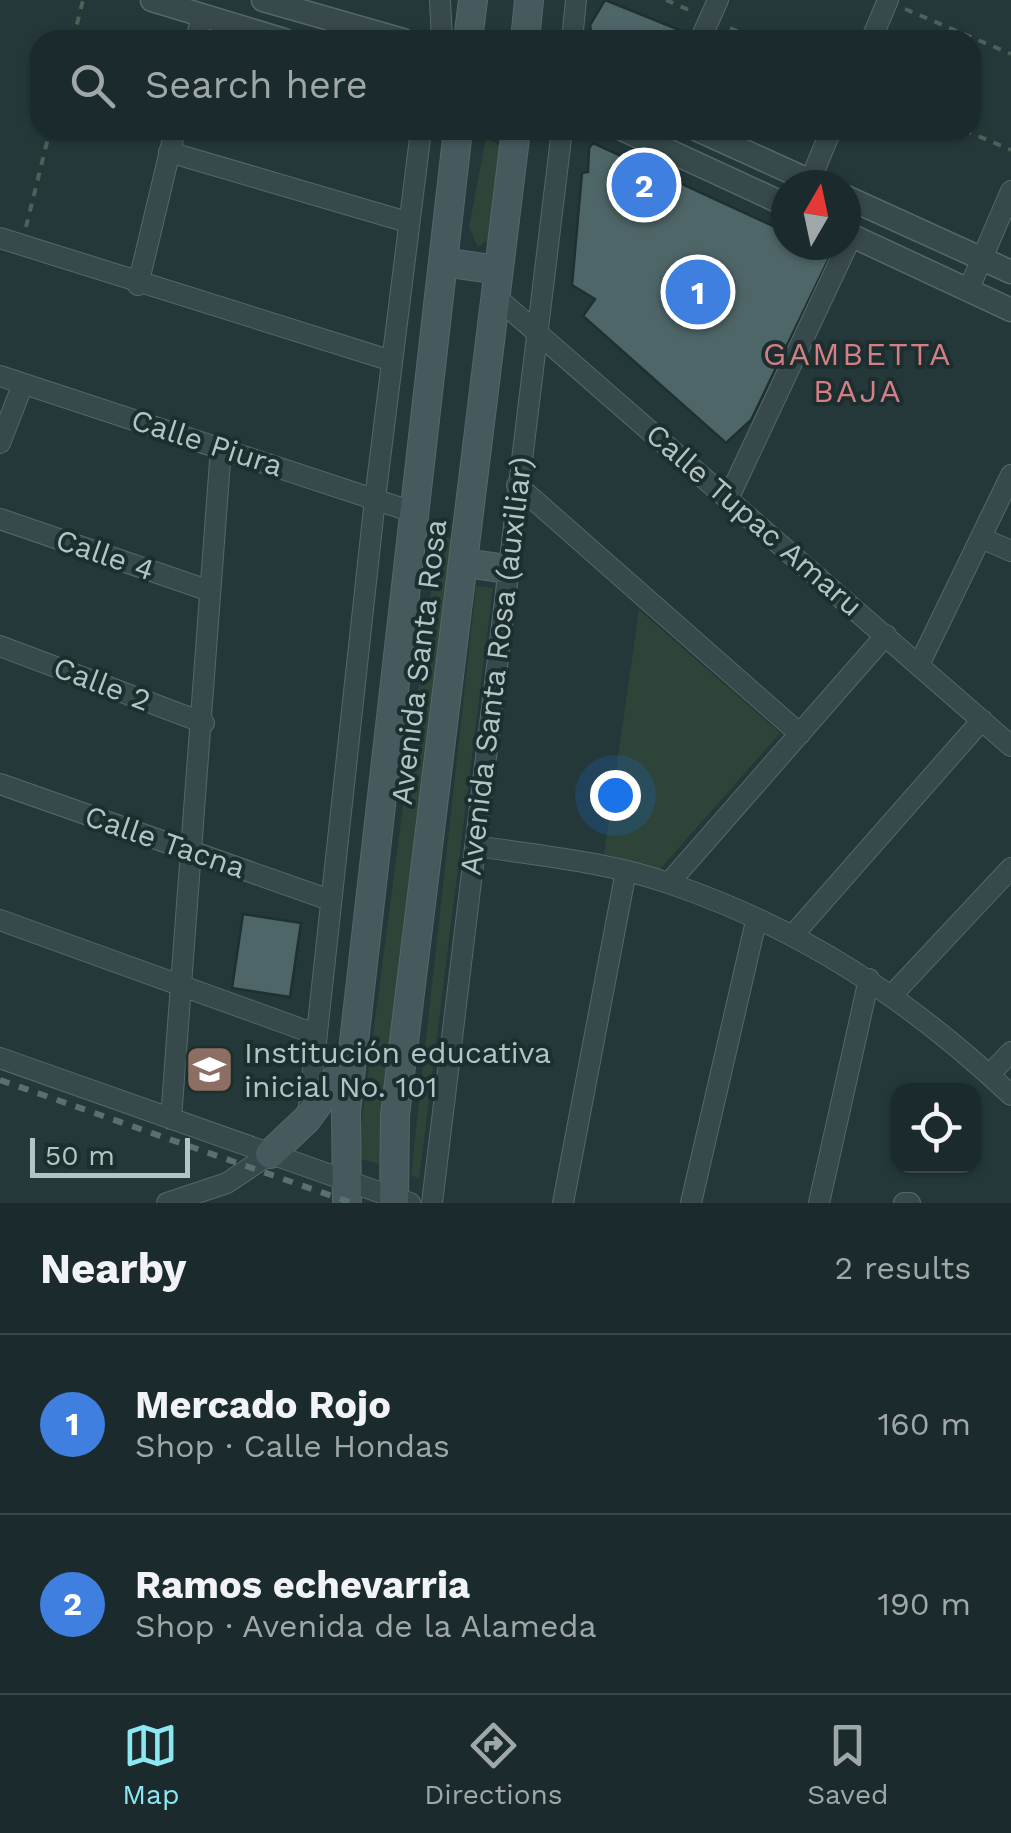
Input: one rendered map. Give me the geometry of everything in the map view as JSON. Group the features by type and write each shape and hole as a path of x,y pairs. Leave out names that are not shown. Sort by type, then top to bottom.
{"main road":[{"path":"469,30 473,0"},
{"path":"525,30 529,0"},
{"name":"Avenida Santa Rosa","path":"346,1197 346,1112 457,140"},
{"name":"Avenida Santa Rosa","path":"399,1201 395,1115 515,140"},
{"path":"443,262 497,283"},
{"path":"465,563 506,569"},
{"path":"270,1154 307,1119 352,1056"}],"street":[{"path":"152,0 252,30"},
{"path":"263,0 368,30"},
{"path":"440,0 442,30"},
{"path":"573,30 576,0"},
{"path":"704,30 718,0"},
{"path":"874,30 888,0"},
{"path":"198,30 202,14"},
{"path":"138,284 172,140"},
{"path":"307,1119 375,499 419,140"},
{"name":"Avenida Santa Rosa (auxiliar)","path":"432,1203 561,140"},
{"path":"646,140 771,198"},
{"path":"720,140 786,170"},
{"path":"818,170 829,140"},
{"path":"169,152 407,222"},
{"path":"968,291 1011,191"},
{"path":"861,204 1011,272"},
{"path":"0,238 392,361"},
{"path":"861,240 1011,310"},
{"path":"729,497 837,260"},
{"name":"Calle Tupac Amaru","path":"497,283 535,330 1011,746"},
{"name":"Calle Piura","path":"0,376 413,512"},
{"path":"0,444 22,384"},
{"path":"171,1119 222,448"},
{"path":"919,665 1011,475"},
{"path":"517,486 800,734"},
{"name":"Calle 4","path":"0,519 210,591"},
{"path":"981,538 1011,552"},
{"path":"669,883 886,636"},
{"name":"Calle 2","path":"0,646 204,723"},
{"path":"793,936 982,720"},
{"name":"Calle Tacna","path":"0,784 330,900"},
{"path":"476,846 626,871 669,883 793,936 893,994 1011,1095"},
{"path":"893,994 1011,868"},
{"path":"563,1203 626,871"},
{"path":"0,920 315,1034"},
{"path":"692,1203 756,920"},
{"path":"819,1203 869,979"},
{"path":"989,1075 1011,1052"},
{"path":"0,1058 270,1154 346,1197 399,1201"},
{"path":"168,1203 227,1183 270,1154"}],"path":[{"path":"76,30 83,0"},
{"path":"888,0 956,30"},
{"path":"981,41 1011,54"},
{"path":"981,137 1011,150"},
{"path":"21,245 47,140"}],"green space":[{"path":"486,140 490,140 501,146 494,236 478,247 469,227"},
{"path":"455,537 379,1164 357,1158 438,539"},
{"path":"476,586 493,588 419,1179 411,1175"},
{"path":"639,610 780,733 660,869 604,854"}],"building":[{"path":"605,0 680,30 591,30"},
{"path":"593,143 771,225 771,260 828,260 751,420 726,443 583,316 595,299 572,285 582,173 588,172 589,148"},
{"path":"243,914 301,923 290,997 232,988"}],"railway":[{"path":"0,1080 352,1203"}],"place":[{"name":"Ramos echevarria","path":"644,185"},
{"name":"Mercado Rojo","path":"698,292"},
{"name":"Institución educativa inicial No. 101","path":"209,1070"}],"district":[{"name":"GAMBETTA BAJA","path":"858,372"}]}
